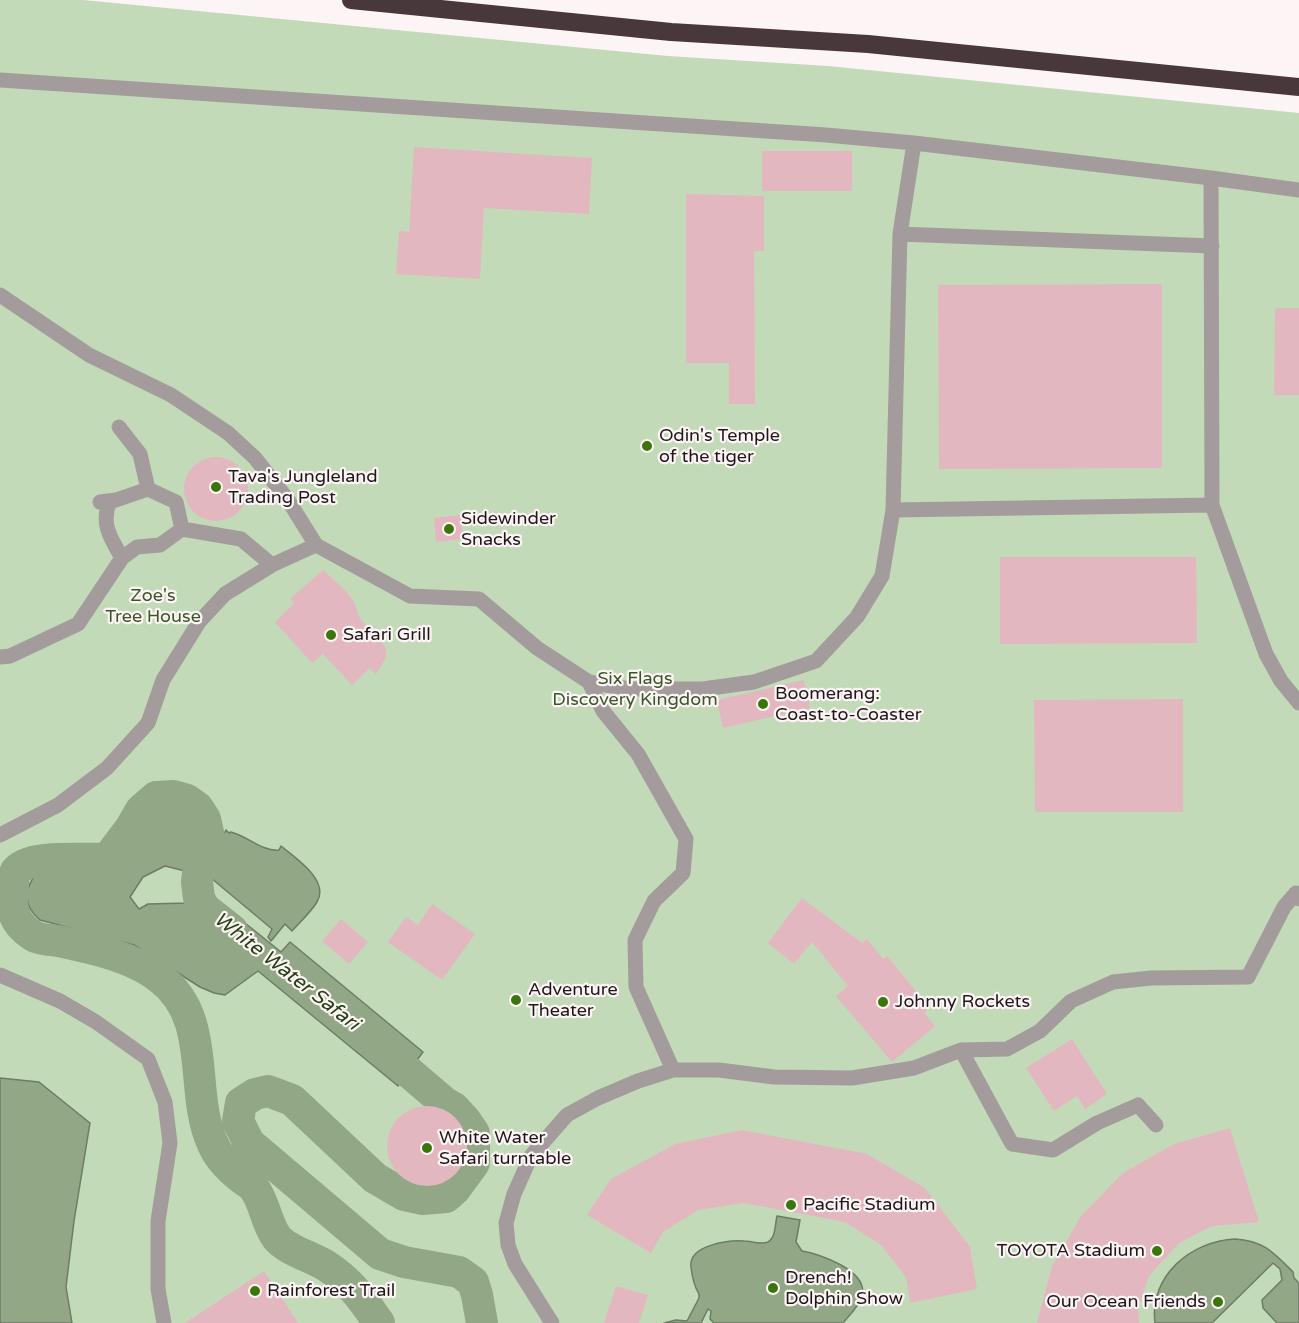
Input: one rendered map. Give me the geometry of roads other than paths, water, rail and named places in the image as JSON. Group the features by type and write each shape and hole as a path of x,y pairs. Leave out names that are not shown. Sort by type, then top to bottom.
{"highway":[{"path":"351,0 671,32 868,44 1299,87"}],"street":[{"path":"0,80 826,135 914,143 1299,190"},
{"path":"0,295 89,355 171,395 228,433 262,466 288,500 316,545 410,596 479,599 537,648 589,682 630,689 703,689 754,682 816,662 857,617 882,576 893,510 900,234 914,143"},
{"path":"1211,178 1212,506 1266,654 1281,681 1299,703"},
{"path":"900,234 1212,246"},
{"path":"119,427 140,454 148,489"},
{"path":"122,558 107,531 105,501 148,489 176,502 182,529"},
{"path":"893,510 1212,506"},
{"path":"0,657 10,656 78,624 122,558 137,547 160,545 182,529 241,539 272,565"},
{"path":"0,834 58,805 107,768 148,723 163,680 198,622 225,594 272,565 316,545"},
{"path":"589,682 603,711 638,754 686,839 683,873 654,901 635,940 636,987 673,1070"},
{"path":"552,1323 515,1264 507,1245 506,1223 514,1194 531,1156 567,1115 598,1098 638,1081 673,1070 719,1070 774,1077 852,1078 914,1068 961,1050 1007,1049 1040,1031 1071,1001 1113,982 1151,978 1248,977 1284,907 1296,893 1299,899"},
{"path":"0,975 60,1001 96,1022 148,1059 165,1102 170,1143 158,1221 158,1289 164,1323"},
{"path":"961,1050 1012,1144 1053,1150 1097,1123 1138,1105 1156,1125"}],"water":[{"path":"172,806 191,813 197,830 197,843 185,871 165,866 143,877 130,897 139,909 148,904 188,903 214,898 281,952 290,942 423,1052 398,1086 258,971 225,995 214,993 200,987 134,945 40,920 34,914 27,896 33,877 38,871 56,867 86,869 114,861 152,817"},
{"path":"226,830 267,849 279,850 281,846 302,863 315,878 320,894 317,902 292,931 285,924 271,941 268,937 272,929 211,878 210,868"},
{"path":"0,1078 39,1082 90,1123 66,1287 72,1323 0,1323"},
{"path":"777,1216 800,1220 796,1242 802,1251 841,1265 858,1279 862,1287 861,1300 843,1323 714,1323 710,1319 711,1311 708,1309 701,1323 664,1323 676,1320 687,1321 699,1298 691,1267 696,1254 702,1249 720,1243 768,1242 774,1234"},
{"path":"1235,1239 1261,1245 1293,1272 1294,1278 1299,1283 1299,1323 1277,1323 1263,1308 1262,1300 1282,1280 1280,1269 1273,1263 1212,1323 1155,1323 1155,1306 1159,1290 1166,1276 1176,1264 1203,1246"}],"waterway":[{"name":"White Water Safari","path":"232,930 204,908 199,898 197,882 199,865 209,837 205,819 198,808 187,800 173,796 156,797 141,810 108,858 33,862 23,865 14,875 13,909 21,926 32,935 126,959 160,978 177,994 194,1034 205,1122 217,1152 231,1169 254,1188 277,1238 288,1247 322,1263 344,1279 379,1323"},
{"name":"White Water Safari","path":"377,1045 445,1103 454,1108 474,1133 474,1163 455,1189 446,1197 422,1199 404,1195 375,1178 292,1100 268,1091 255,1094 241,1103 238,1121 249,1143 380,1254 404,1262 459,1272 473,1282 482,1323"}],"place":[{"name":"Odin's Temple of the tiger","path":"647,446"},
{"name":"Tava's Jungleland Trading Post","path":"216,487"},
{"name":"Sidewinder Snacks","path":"449,529"},
{"name":"Safari Grill","path":"331,635"},
{"name":"Boomerang: Coast-to-Coaster","path":"763,704"},
{"name":"Adventure Theater","path":"516,1000"},
{"name":"Johnny Rockets","path":"883,1002"},
{"name":"White Water Safari turntable","path":"427,1148"},
{"name":"Pacific Stadium","path":"791,1205"},
{"name":"TOYOTA Stadium","path":"1157,1251"},
{"name":"Drench! Dolphin Show","path":"773,1288"},
{"name":"Rainforest Trail","path":"255,1291"},
{"name":"Our Ocean Friends","path":"1218,1302"}],"park label":[{"name":"Zoe's Tree House","path":"153,606"},
{"name":"Six Flags Discovery Kingdom","path":"635,689"}]}
